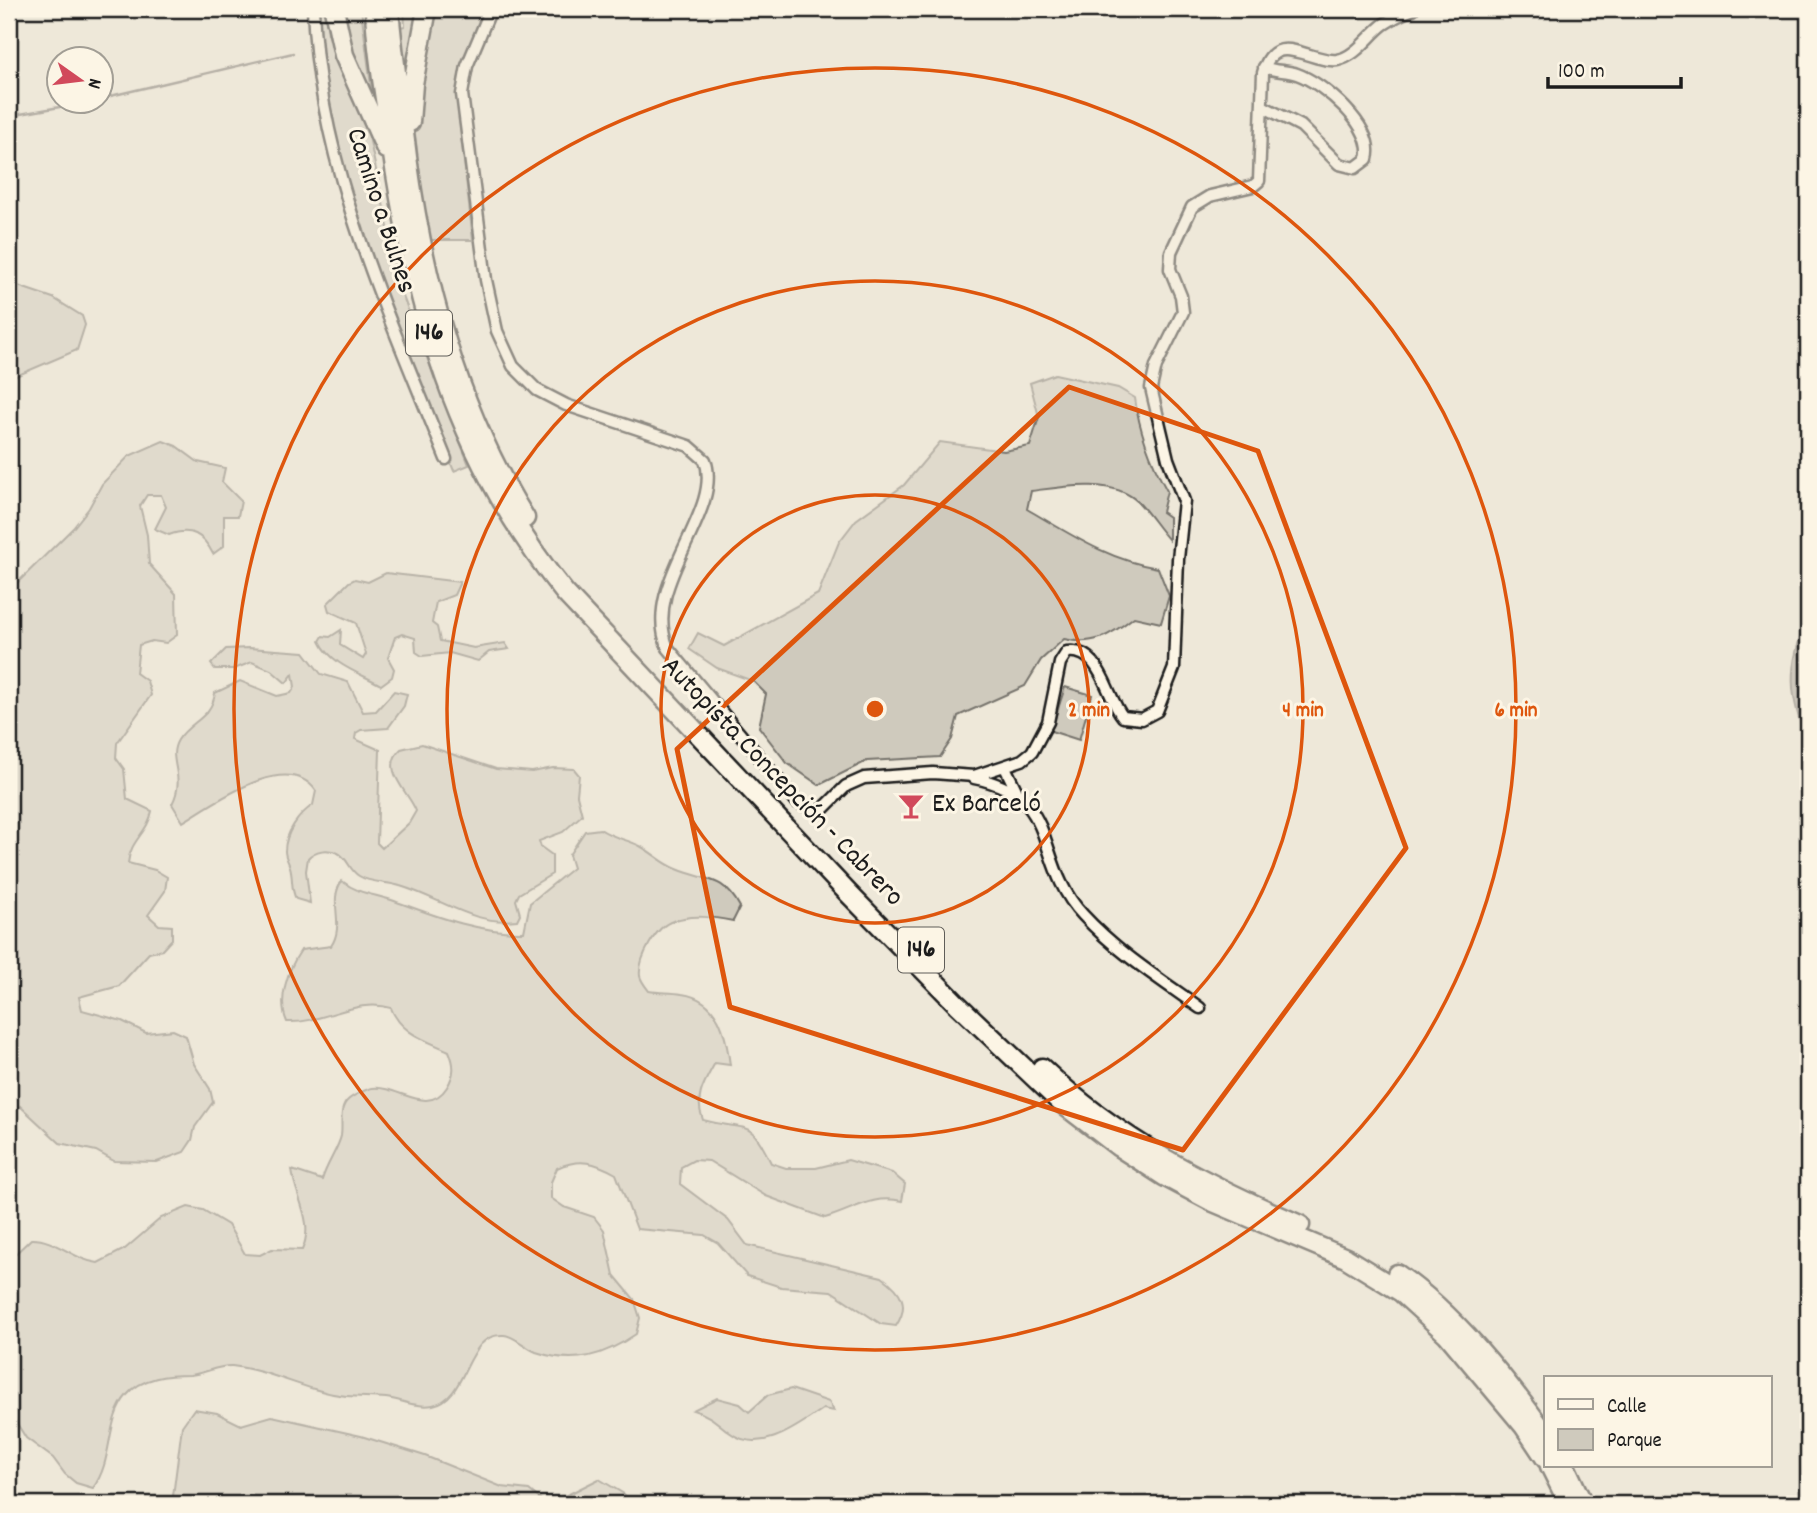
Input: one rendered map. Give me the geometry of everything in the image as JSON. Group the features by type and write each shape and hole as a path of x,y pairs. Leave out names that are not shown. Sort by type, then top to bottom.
{"highway":[{"path":"334,9 344,55 396,173"},
{"name":"Autopista Concepción - Cabrero","path":"375,9 396,173 423,313 444,379 471,442 519,531 583,613 848,893 956,1003 1059,1101 1119,1147 1164,1176 1212,1201 1346,1258 1401,1292 1447,1334 1524,1426 1544,1456"},
{"name":"Autopista Concepción - Cabrero","path":"389,9 417,225 431,292 468,402 519,509 583,596 852,879 999,1028 1068,1092 1110,1125 1173,1166 1217,1190 1346,1245 1401,1277 1459,1329 1544,1433"},
{"path":"407,157 413,84 427,9"},
{"path":"1551,1468 1569,1504"},
{"path":"1566,1468 1583,1504"}],"street":[{"name":"Camino a Bulnes","path":"313,9 319,86 340,182 446,459"},
{"path":"491,9 462,83 486,280 504,350 525,380 566,405 689,446 705,460 708,483 664,602 661,625 668,648 797,802 806,808 822,810 838,792 864,778 933,773 967,777 1018,794"},
{"path":"967,777 1005,767 1027,756 1043,733 1051,710 1060,663 1067,652 1080,652 1092,660 1119,712 1128,719 1142,719 1157,711 1172,678 1184,501 1168,459 1151,388 1156,366 1183,312 1170,269 1171,252 1192,207 1210,196 1253,186 1259,181 1264,67 1270,57 1280,50 1290,49 1333,60 1342,59 1382,26 1413,9"},
{"path":"1262,106 1301,126 1339,164 1355,168 1367,159 1368,146 1349,109 1299,75 1264,67"},
{"path":"1005,767 1018,794 1036,816 1049,857 1074,905 1121,949 1200,1007"}],"highlighted area":[{"path":"1069,387 1258,451 1406,848 1183,1150 730,1007 677,749"}],"green space":[{"path":"318,9 325,9 328,34 366,122 402,294 469,465 454,471 383,287 352,197 328,104"},
{"path":"338,9 361,9 373,101 350,52"},
{"path":"404,9 417,9 404,86 396,28 405,26"},
{"path":"435,9 486,9 458,79 457,100 473,240 428,240 414,126"},
{"path":"9,283 53,298 82,316 85,325 77,350 9,379"},
{"path":"1055,374 1118,388 1135,398 1146,446 1167,491 1162,512 1169,517 1169,540 1138,502 1115,489 1086,486 1031,491 1027,509 1074,537 1106,552 1158,568 1169,596 1161,623 1134,617 1101,638 1084,641 1064,639 1041,660 1025,686 958,716 952,739 940,757 867,761 819,785 787,763 759,727 766,694 753,681 717,668 689,649 698,633 724,646 818,594 839,542 856,520 904,485 940,442 1004,451 1030,446 1039,417 1030,383"},
{"path":"163,441 176,446 198,462 225,468 222,482 241,501 238,516 224,516 224,546 213,554 205,541 196,534 184,532 169,535 155,529 166,507 161,495 147,495 140,506 147,535 149,564 176,594 177,635 166,643 152,641 139,645 136,673 147,681 151,695 117,743 116,758 124,769 127,799 152,811 147,825 132,848 128,863 155,870 167,877 165,891 148,915 159,925 172,926 172,939 162,950 149,953 119,986 79,997 82,1010 122,1021 146,1033 173,1030 186,1036 194,1064 210,1089 213,1102 195,1127 192,1140 184,1152 157,1162 114,1161 96,1151 60,1143 20,1106 9,1119 9,591 73,528 89,508 102,484 129,456"},
{"path":"386,573 460,582 454,595 436,602 432,623 437,627 440,641 474,648 505,643 509,649 489,652 478,661 450,653 422,656 416,652 415,638 402,634 395,637 388,658 394,669 392,677 381,685 347,668 325,649 320,641 323,636 330,637 341,630 340,645 363,659 366,654 356,623 329,611 327,604 349,582 355,579 368,582"},
{"path":"226,649 304,652 321,674 348,682 363,712 376,711 394,691 407,694 404,706 388,728 361,730 356,733 355,739 380,750 377,843 382,848 409,823 416,811 394,772 395,757 401,749 422,744 496,769 532,772 553,768 574,769 579,775 577,795 582,815 563,832 539,841 541,847 552,855 552,874 519,894 516,900 520,914 517,920 501,921 471,915 415,891 363,878 341,855 326,850 308,858 306,871 310,903 296,899 285,851 287,837 294,825 313,805 316,791 303,780 287,776 250,784 183,822 172,804 178,785 175,747 183,734 210,708 215,693 240,681 277,696 291,693 295,687 293,674 286,683 271,670 252,662 234,669 215,669 211,664"},
{"path":"1065,687 1092,695 1079,740 1051,731"},
{"path":"600,829 640,846 672,867 713,880 727,889 740,907 733,921 695,917 667,924 649,944 640,969 641,978 649,991 695,997 712,1010 723,1030 730,1065 715,1063 707,1077 700,1097 703,1120 745,1128 757,1138 771,1163 786,1168 816,1168 848,1160 892,1173 905,1184 902,1201 872,1201 825,1218 766,1196 709,1161 694,1160 681,1167 680,1184 728,1220 747,1245 882,1277 895,1288 902,1299 903,1311 896,1326 881,1324 831,1291 781,1287 747,1276 718,1243 704,1235 637,1229 616,1174 594,1164 573,1163 557,1168 551,1182 551,1198 564,1207 594,1217 604,1230 614,1275 634,1299 640,1318 636,1334 624,1342 601,1353 564,1358 536,1352 508,1336 491,1337 474,1354 454,1391 445,1400 427,1406 386,1398 333,1394 258,1371 232,1366 195,1374 156,1378 133,1389 120,1405 104,1465 93,1488 76,1483 53,1458 26,1438 11,1414 9,1260 31,1239 48,1242 80,1258 98,1263 125,1249 161,1218 188,1207 203,1210 228,1225 245,1254 260,1255 272,1249 302,1250 305,1220 292,1170 322,1180 341,1136 342,1112 348,1100 372,1088 382,1088 422,1100 431,1099 439,1096 447,1087 453,1069 449,1051 408,1030 395,1017 391,1008 366,1006 300,1022 287,1022 283,1004 288,975 301,950 331,946 337,929 336,897 342,881 362,892 459,923 491,930 524,932 530,903 573,868 569,855 585,831"},
{"path":"791,1389 829,1402 834,1411 823,1409 778,1436 753,1441 741,1439 693,1410 717,1398 740,1404 749,1412 768,1395"},
{"path":"194,1409 217,1413 241,1425 272,1416 361,1436 425,1456 502,1487 529,1490 546,1504 172,1504 182,1426"},
{"path":"599,1479 624,1494 631,1504 549,1504"}],"shaded area":[{"path":"1808,616 1808,746 1797,711 1793,667"}],"waterway":[{"path":"116,95 293,53"},
{"path":"9,116 46,109"}],"place":[{"name":"Ex Barceló","path":"911,806"}]}
